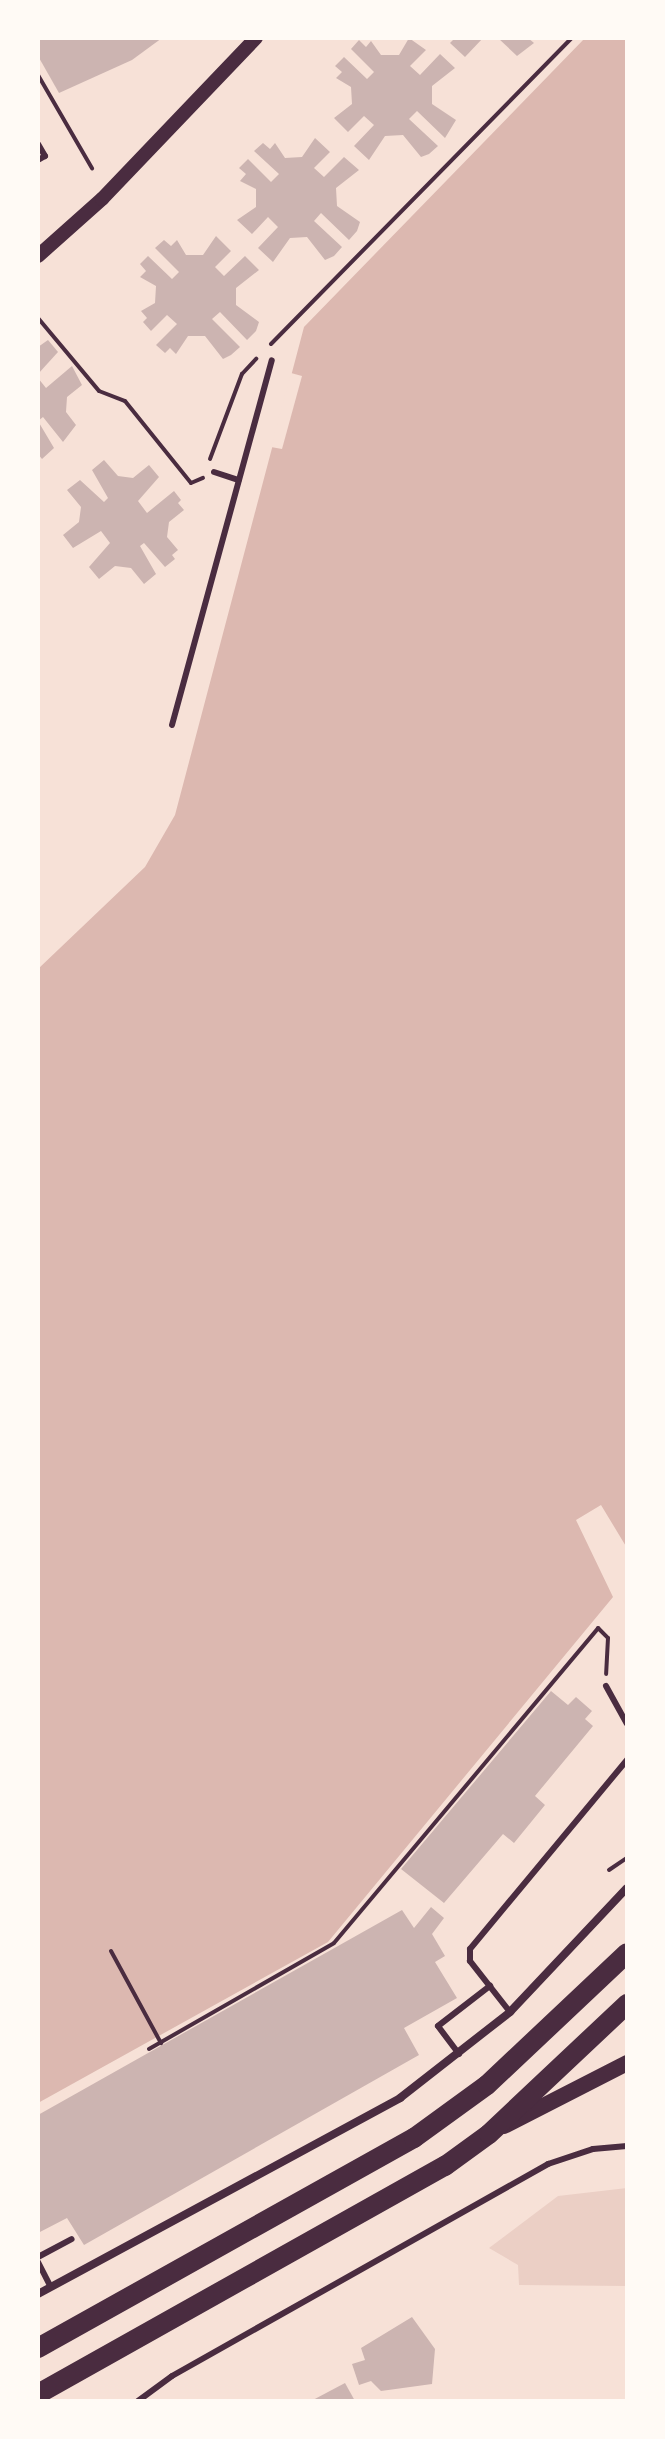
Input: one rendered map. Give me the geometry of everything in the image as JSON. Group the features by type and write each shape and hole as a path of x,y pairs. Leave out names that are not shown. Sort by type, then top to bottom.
{"main road":[{"path":"38,2348 414,2138 487,2085 627,1953"},
{"path":"489,2134 627,2004"},
{"path":"38,2394 401,2192 489,2134 623,2068"}],"street":[{"path":"38,256 102,199 256,38"},
{"path":"38,2294 400,2098 510,2012 627,1888"}],"lane":[{"path":"38,144 45,156 38,160"},
{"path":"172,725 272,360"},
{"path":"214,472 239,480"},
{"path":"606,1686 627,1724"},
{"path":"510,2012 470,1961 470,1949 627,1760"},
{"path":"459,2054 438,2026 490,1986"},
{"path":"138,2401 172,2376 548,2164 593,2149 627,2146"},
{"path":"51,2287 38,2260 72,2239"}],"path":[{"path":"209,463 242,374 572,38"},
{"path":"38,75 92,168"},
{"path":"38,318 99,391 125,401 191,483 200,482 205,474"},
{"path":"149,2049 334,1943 598,1628 608,1638 606,1686"},
{"path":"609,1870 627,1858"},
{"path":"111,1951 161,2043"}],"shaded area":[{"path":"585,38 627,38 627,1548 601,1505 576,1520 613,1597 328,1942 38,2103 38,969 145,867 175,815 304,327"},
{"path":"627,2188 627,2286 519,2285 518,2265 489,2248 558,2196"}],"pier":[{"path":"291,373 302,376 282,449 271,447"}],"building":[{"path":"38,38 162,38 132,60 59,93 38,56"},
{"path":"409,38 426,50 410,66 420,75 440,54 455,68 432,86 432,104 456,120 445,138 417,111 409,119 438,146 421,157 403,135 385,136 369,160 354,146 374,125 364,116 348,132 334,118 352,104 351,87 336,78 342,72 335,66 344,57 367,79 374,72 351,49 359,40 366,47 371,41 381,55 399,55"},
{"path":"455,38 483,38 465,57 450,43"},
{"path":"498,38 528,38 534,43 517,56"},
{"path":"315,138 330,152 314,168 324,177 344,157 359,170 336,188 337,206 360,222 357,231 349,240 321,213 314,221 342,247 334,256 325,260 307,237 290,238 273,262 258,248 278,227 268,217 252,234 237,220 256,207 256,189 240,181 246,174 239,168 248,159 271,182 279,174 254,151 263,143 270,149 275,143 285,158 302,157"},
{"path":"216,236 231,251 215,267 224,276 245,256 259,270 236,288 236,305 259,322 256,331 247,340 220,312 212,319 240,347 231,355 223,359 205,336 188,336 176,354 170,348 165,353 156,345 177,324 167,315 151,331 143,322 147,318 141,311 155,303 156,286 140,277 146,271 140,264 148,256 172,279 179,272 155,248 164,240 171,246 177,240 186,255 203,255"},
{"path":"48,340 58,352 38,374 38,347"},
{"path":"72,366 82,385 67,397 66,412 76,425 63,442 43,417 38,421 38,378 46,388"},
{"path":"38,421 54,448 42,459 38,454"},
{"path":"104,460 118,476 133,478 149,465 159,477 138,501 147,513 174,491 181,500 178,503 184,510 169,522 167,537 178,550 172,555 175,559 165,567 144,543 140,546 156,574 144,584 131,568 115,566 99,579 89,567 110,543 101,531 73,548 63,535 79,522 81,507 67,490 80,480 104,502 108,498 92,470"},
{"path":"551,1691 568,1705 576,1697 592,1711 585,1719 593,1726 535,1796 545,1805 514,1843 503,1834 444,1903 401,1869"},
{"path":"431,1907 444,1918 432,1934 445,1956 435,1962 457,1998 404,2028 419,2055 84,2245 67,2218 38,2233 38,2115 402,1910 414,1928"},
{"path":"412,2317 435,2349 432,2384 381,2391 371,2381 359,2385 352,2364 365,2360 361,2348"},
{"path":"345,2383 355,2401 311,2401"}]}
